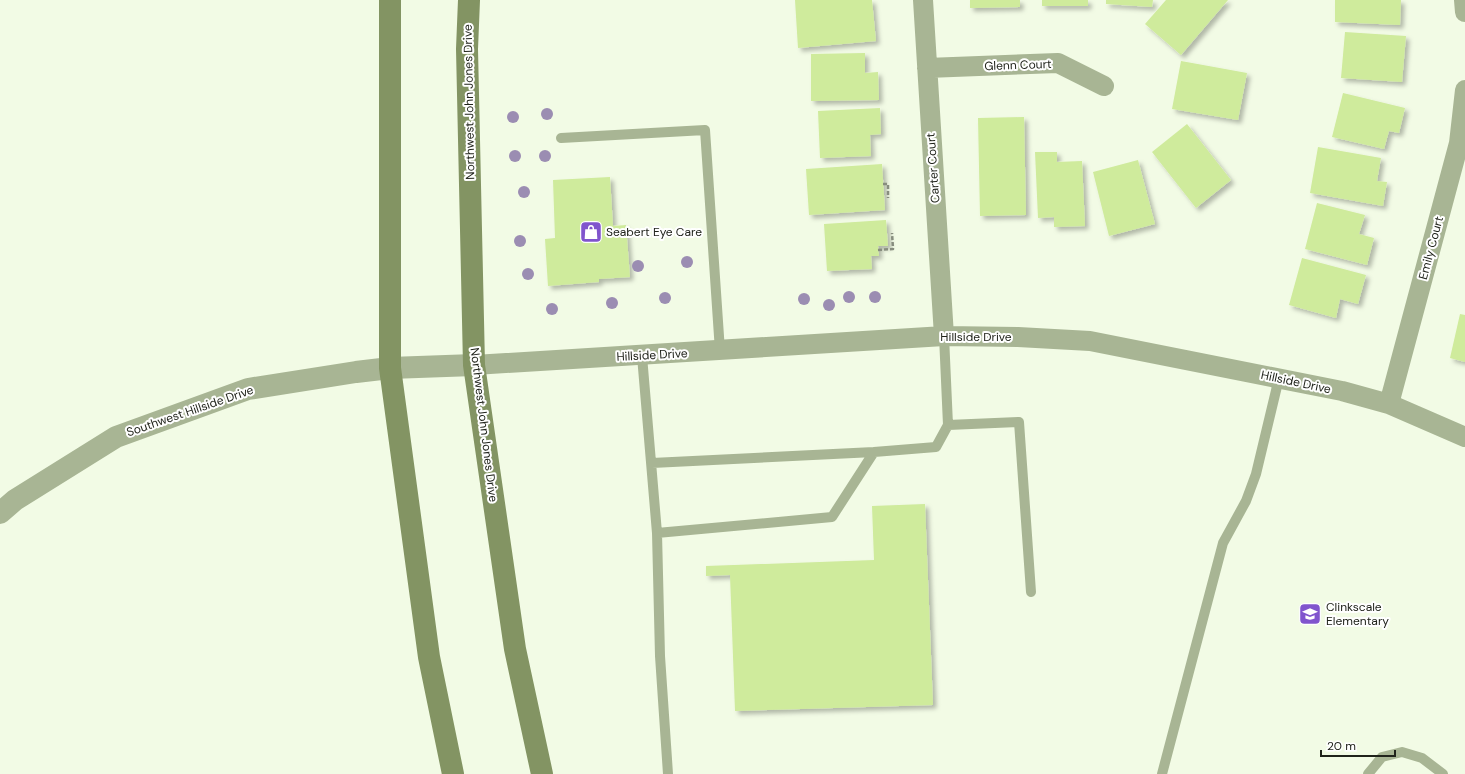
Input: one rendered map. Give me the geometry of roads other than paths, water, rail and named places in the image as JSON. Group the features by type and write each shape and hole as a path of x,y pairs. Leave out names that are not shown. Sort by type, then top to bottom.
{"main road":[{"path":"390,0 390,368 429,657 453,774"},
{"name":"Northwest John Jones Drive","path":"468,0 467,49 474,365 515,649 542,774"}],"street":[{"name":"Carter Court","path":"923,0 944,336"},
{"path":"1464,0 1465,12"},
{"name":"Glenn Court","path":"927,68 1058,63 1104,86"},
{"name":"Emily Court","path":"1390,404 1459,143 1465,90"},
{"name":"Hillside Drive","path":"474,365 642,356 944,336 1018,337 1090,341 1342,391 1390,404 1465,437"},
{"name":"Southwest Hillside Drive","path":"0,513 15,500 116,437 248,389 345,373 390,368 474,365"}],"lane":[{"path":"561,138 705,130 720,351"},
{"path":"652,462 874,452 936,447 948,425 944,336"},
{"path":"642,356 657,533 660,656 668,774"},
{"path":"1162,774 1223,543 1246,501 1256,474 1279,378"},
{"path":"948,425 1019,422 1031,592"},
{"path":"657,533 832,517 874,452"},
{"path":"1368,774 1382,757 1402,752 1422,758 1443,774"}],"place":[{"name":"Seabert Eye Care","path":"591,232"},
{"name":"Clinkscale Elementary","path":"1310,614"}]}
